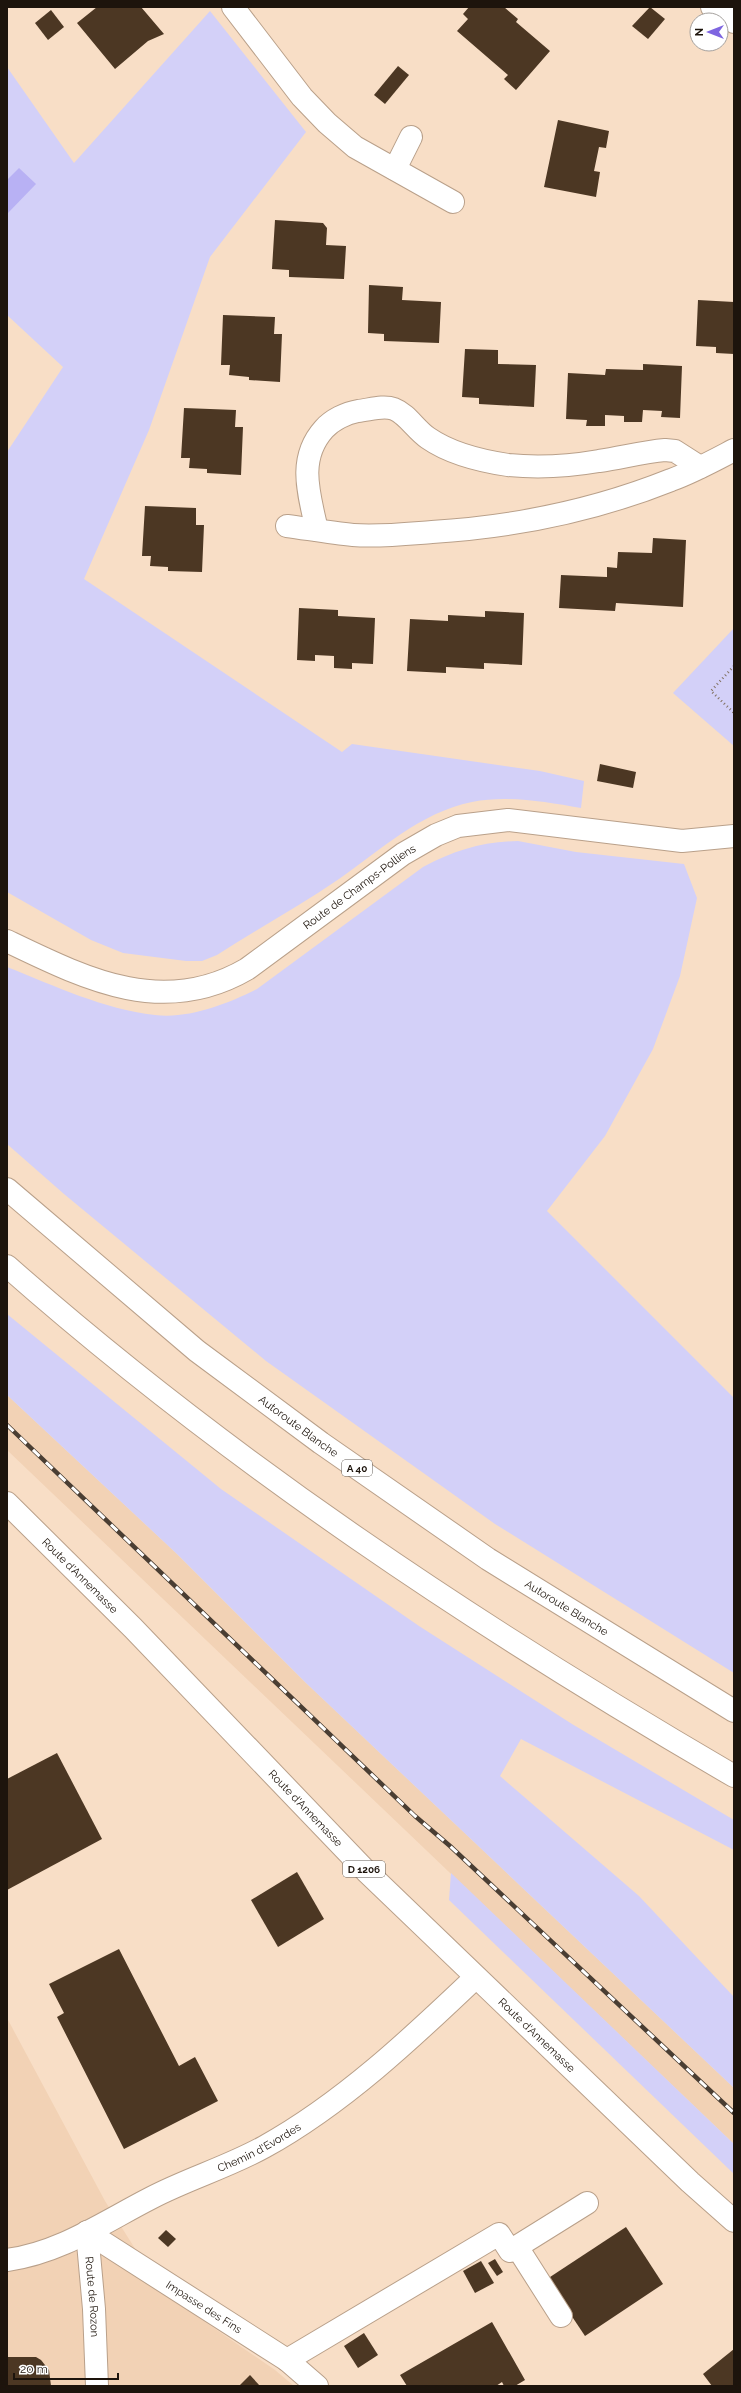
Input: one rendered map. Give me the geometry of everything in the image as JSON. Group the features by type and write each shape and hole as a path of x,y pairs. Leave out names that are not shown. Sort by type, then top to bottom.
{"main road":[{"path":"233,7 302,97 327,123 355,147 453,202"},
{"path":"712,7 734,22"},
{"path":"395,169 411,137"},
{"path":"317,530 306,482 308,457 315,440 328,425 351,412 385,408 393,409 401,413 429,439 461,454 484,461 510,465 570,465 665,450 675,451 700,467"},
{"path":"287,526 354,535 377,535 458,530 516,522 601,503 671,480 734,450"},
{"name":"Route de Champs-Polliens","path":"7,941 62,967 106,984 129,990 156,993 191,990 226,981 246,969 403,854 436,835 458,826 508,820 537,822 674,841 734,836"},
{"name":"Autoroute Blanche","path":"7,1189 197,1351 321,1443 488,1559 734,1711"},
{"path":"7,1266 168,1399 299,1497 458,1607 617,1708 734,1776"},
{"name":"Route d'Annemasse","path":"7,1503 149,1644 366,1871 690,2182 734,2222"},
{"name":"Chemin d'Evordes","path":"7,2260 22,2258 58,2246 151,2198 263,2147 310,2118 422,2030 476,1977"},
{"path":"287,2360 499,2234 510,2251 587,2203"},
{"name":"Impasse des Fins","path":"87,2232 287,2360 317,2386"},
{"name":"Route de Rozon","path":"87,2232 94,2309 97,2386"},
{"path":"517,2247 560,2316"}],"path":[{"path":"734,666 711,691 734,713"}],"shaded area":[{"path":"210,11 306,132 210,257 149,430 84,579 342,752 352,744 540,771 584,781 581,808 526,800 499,799 472,802 453,807 435,815 401,834 324,889 217,955 202,961 186,961 123,953 91,940 7,892 7,452 63,367 7,315 7,67 74,163"},
{"path":"19,168 36,184 7,214 7,180"},
{"path":"734,628 734,746 673,693"},
{"path":"518,841 576,852 684,864 697,898 680,976 653,1049 605,1136 547,1211 734,1398 734,1673 495,1524 266,1361 64,1194 7,1144 7,967 80,996 117,1008 136,1012 168,1016 181,1015 208,1009 221,1005 257,989 423,867 469,848 492,843"},
{"path":"7,1314 221,1489 419,1626 572,1724 734,1820 734,1850 521,1739 500,1776 639,1896 734,1997 734,2088 306,1683 177,1554 7,1395"},
{"path":"7,1395 177,1554 306,1683 734,2088 734,2144 7,1450"},
{"path":"451,1873 734,2144 734,2174 449,1900"},
{"path":"7,2018 105,2201 163,2293 275,2370 294,2386 7,2386"}],"building":[{"path":"97,7 141,7 164,34 148,41 115,69 77,23"},
{"path":"469,7 504,7 518,19 516,22 550,51 516,90 504,79 508,75 457,31 468,19 463,14"},
{"path":"650,7 665,19 648,39 632,26"},
{"path":"51,10 64,27 48,40 35,23"},
{"path":"398,66 409,75 385,104 374,95"},
{"path":"558,120 609,131 606,148 599,147 594,171 600,172 596,197 544,187"},
{"path":"275,220 323,223 327,228 326,245 346,246 344,279 289,277 289,270 272,269"},
{"path":"369,285 403,287 402,300 441,302 439,343 384,341 384,334 368,333"},
{"path":"698,300 734,302 734,354 716,353 716,347 696,346"},
{"path":"223,315 275,317 274,334 282,334 280,382 249,380 249,377 229,375 230,365 221,365"},
{"path":"465,349 498,350 498,364 536,365 534,407 479,404 479,398 462,397"},
{"path":"643,364 682,366 680,418 661,417 662,411 643,410 642,422 624,422 624,416 605,415 605,426 586,426 587,420 566,419 568,373 605,375 606,369 643,370"},
{"path":"184,408 236,410 235,427 243,427 241,475 207,473 207,469 189,468 190,458 181,458"},
{"path":"145,506 196,508 196,525 204,525 202,572 168,571 168,567 150,566 151,556 142,556"},
{"path":"653,538 686,540 683,607 616,603 615,611 559,608 561,575 607,577 607,567 617,568 618,552 652,553"},
{"path":"299,608 338,610 338,616 375,618 373,664 352,663 352,669 334,668 334,656 315,655 315,661 297,660"},
{"path":"485,611 524,613 522,665 484,663 484,669 446,667 446,673 407,671 410,619 448,621 448,615 485,617"},
{"path":"600,764 636,772 633,788 597,781"},
{"path":"57,1753 102,1839 7,1890 7,1779"},
{"path":"297,1872 324,1919 278,1947 251,1900"},
{"path":"119,1949 179,2066 195,2057 218,2101 124,2149 57,2017 64,2013 49,1984"},
{"path":"626,2227 663,2284 585,2336 547,2279"},
{"path":"166,2230 176,2239 168,2247 158,2238"},
{"path":"495,2259 503,2272 497,2276 488,2263"},
{"path":"481,2261 494,2283 475,2293 463,2271"},
{"path":"492,2322 525,2380 515,2386 504,2386 502,2382 496,2386 407,2386 400,2375"},
{"path":"364,2333 378,2355 358,2368 344,2346"},
{"path":"734,2349 734,2386 712,2386 703,2374"},
{"path":"7,2357 36,2357 41,2360 49,2370 51,2386 7,2386"},
{"path":"250,2375 260,2386 239,2386"}],"railway":[{"path":"7,1425 415,1816 450,1846 734,2113"}]}
